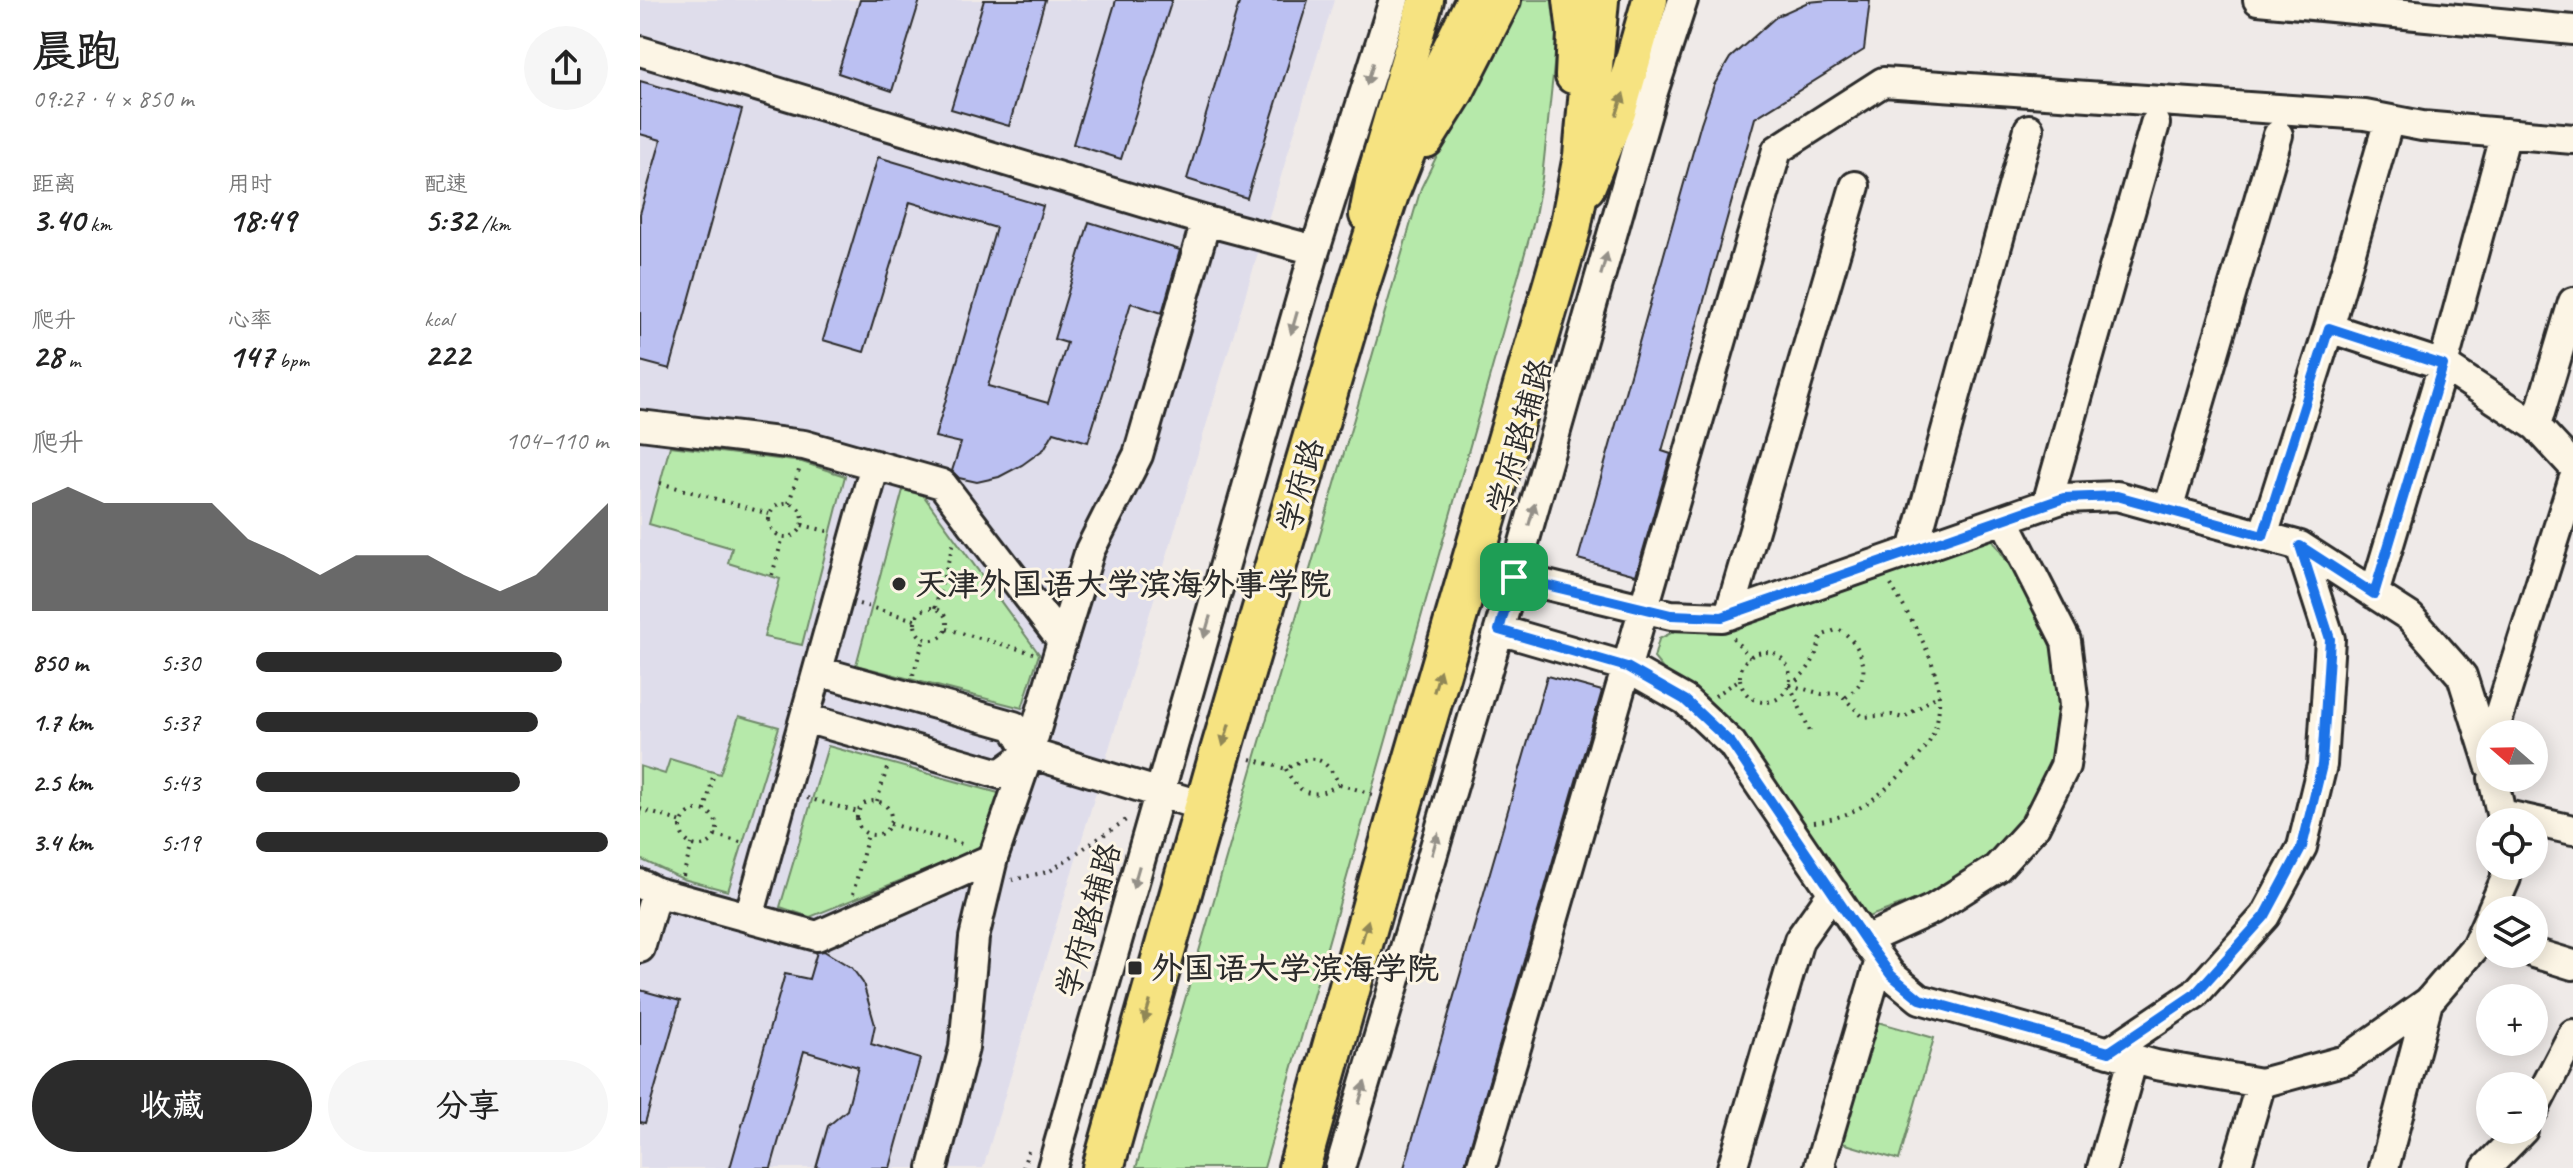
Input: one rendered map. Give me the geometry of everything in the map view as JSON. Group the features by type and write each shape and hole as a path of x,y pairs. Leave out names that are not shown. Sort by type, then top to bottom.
{"highway":[{"name":"学府路","path":"1103,1168 1359,284 1388,194 1423,107 1477,0"},
{"path":"1299,1168 1402,802 1570,229 1584,156 1598,0"}],"main road":[{"path":"1359,284 1374,178 1426,0"},
{"path":"1388,194 1456,92 1503,0"},
{"path":"1570,229 1575,33 1571,0"},
{"path":"1570,229 1618,112 1650,0"}],"street":[{"name":"学府路辅路","path":"1052,1168 1315,250 1394,0"},
{"name":"学府路辅路","path":"1340,1168 1648,110 1683,0"},
{"path":"2258,0 2399,7 2573,30"},
{"path":"640,51 1206,221 1315,250"},
{"path":"1481,1168 1777,150 1883,82 2365,115 2422,126 2573,139"},
{"path":"2263,536 2329,328 2389,120"},
{"path":"2047,504 2155,124"},
{"path":"1913,551 2029,129"},
{"path":"2374,594 2443,365 2506,133"},
{"path":"2168,510 2278,135"},
{"path":"1729,615 1855,186"},
{"path":"933,1168 964,1048 974,938 993,858 1029,753 1090,550 1138,455 1206,221"},
{"path":"2536,426 2573,302"},
{"path":"2329,328 2443,365 2536,426 2573,466"},
{"path":"640,425 807,446 942,484 1060,651"},
{"path":"749,917 875,465"},
{"path":"2501,720 2573,481"},
{"path":"1514,577 1671,615 1722,617 2064,498 2117,496 2300,546 2410,617 2462,676 2478,720"},
{"path":"1822,1168 1819,1167 1873,950 1997,868 2035,826 2065,766 2074,705 2066,641 2004,519"},
{"path":"2102,1168 2121,1055 2195,994 2265,916 2302,847 2322,765 2330,639 2300,546"},
{"path":"1499,630 1627,667 1685,700 1732,744 1891,975 1920,999 2156,1065 2261,1083 2346,1060 2428,1002 2476,946"},
{"path":"818,671 1014,726 1029,753 1206,807"},
{"path":"805,718 1000,774 1029,753"},
{"path":"2548,826 2573,830"},
{"path":"640,948 658,891 817,936 993,858"},
{"path":"1732,1168 1799,940 1833,892"},
{"path":"2548,957 2573,965"},
{"path":"2384,1168 2428,1002"},
{"path":"2548,1082 2573,1034"},
{"path":"2236,1168 2261,1083"},
{"path":"2486,1168 2509,1144"}],"path":[{"path":"789,503 807,446"},
{"path":"660,483 769,514"},
{"path":"789,503 799,509 803,520 799,531 783,537 770,528 769,514 778,504 789,503"},
{"path":"935,608 962,511"},
{"path":"772,575 783,537"},
{"path":"1788,825 1842,818 1878,796 1915,761 1933,734 1940,694 1928,649 1879,563"},
{"path":"838,598 915,620"},
{"path":"925,608 935,608 947,618 947,629 935,640 924,639 916,631 915,620 925,608"},
{"path":"947,629 1060,651"},
{"path":"1812,736 1790,685 1790,669 1780,656 1765,652 1750,657 1741,671 1742,688 1754,700 1771,702 1786,693 1790,685 1809,671 1817,657 1821,636 1838,629 1849,634 1864,664 1862,681 1845,699"},
{"path":"907,696 924,639"},
{"path":"1790,685 1822,694 1839,693 1863,717 1892,715 1903,718 1940,694"},
{"path":"877,801 895,744"},
{"path":"1245,758 1286,769 1303,760 1322,761 1331,768 1339,784 1375,795"},
{"path":"1286,769 1296,786 1310,794 1328,791 1339,784"},
{"path":"705,811 714,772"},
{"path":"784,792 858,812"},
{"path":"877,801 883,803 890,813 890,824 879,835 868,834 858,823 858,812 866,803 877,801"},
{"path":"640,809 682,822"},
{"path":"694,811 705,811 714,818 715,835 707,844 692,844 682,834 682,822 694,811"},
{"path":"986,886 1050,871 1129,818"},
{"path":"890,824 980,849 993,858"},
{"path":"845,923 868,834"},
{"path":"658,891 692,844"}],"shaded area":[{"name":"天津外国语大学滨海外事学院","path":"640,0 1334,0 983,1168 640,1168"}],"green space":[{"path":"1513,0 1561,0 1542,178 1534,221 1264,1168 1136,1168 1421,188"},
{"path":"670,446 802,462 845,476 802,645 764,637 780,579 728,563 732,548 649,524"},
{"path":"903,490 923,495 1039,654 1022,708 856,665"},
{"path":"1991,537 2036,607 2059,670 2062,727 2043,791 1999,851 1937,892 1862,919 1793,808 1743,742 1706,697 1663,669 1654,658 1659,639 1675,631 1717,631"},
{"path":"739,716 779,727 728,891 683,879 640,859 640,766 665,774 670,759 720,774"},
{"path":"828,746 1002,794 986,846 810,917 780,907"},
{"path":"1874,1021 1934,1038 1899,1160 1839,1142"}],"building":[{"path":"860,0 920,0 892,91 838,73"},
{"path":"984,0 1045,0 1009,126 951,109"},
{"path":"1116,0 1172,0 1121,159 1073,144"},
{"path":"1240,0 1308,0 1247,198 1187,179"},
{"path":"1870,0 1864,50 1755,118 1662,451 1671,454 1636,575 1578,559 1714,85 1730,58 1777,16 1808,2"},
{"path":"640,81 742,110 670,369 640,361 640,214 661,140 640,134"},
{"path":"878,157 1043,206 988,386 1048,403 1067,343 1054,339 1089,222 1180,250 1162,313 1131,303 1088,442 1054,432 1044,449 1022,465 999,477 977,482 959,478 952,471 961,443 935,437 996,228 910,202 864,352 823,340"},
{"path":"1547,676 1602,691 1464,1168 1404,1168"},
{"path":"824,951 852,968 863,983 875,1025 871,1044 920,1059 890,1168 816,1168 828,1126 847,1110 858,1067 804,1051 771,1168 730,1168 785,974 809,979 817,952"},
{"path":"640,990 680,1001 645,1123 640,1122"}],"place":[{"name":"天津外国语大学滨海外事学院","path":"899,584"},
{"name":"外国语大学滨海学院","path":"1135,968"}],"route":[{"path":"2329,328 2443,365 2374,594 2300,546 2330,639 2322,765 2302,847 2265,916 2195,994 2109,1052 1920,999 1891,975 1865,940 1732,744 1685,700 1627,667 1499,630 1514,577 1671,615 1722,617 2064,498 2117,496 2263,536 2329,328"}]}
